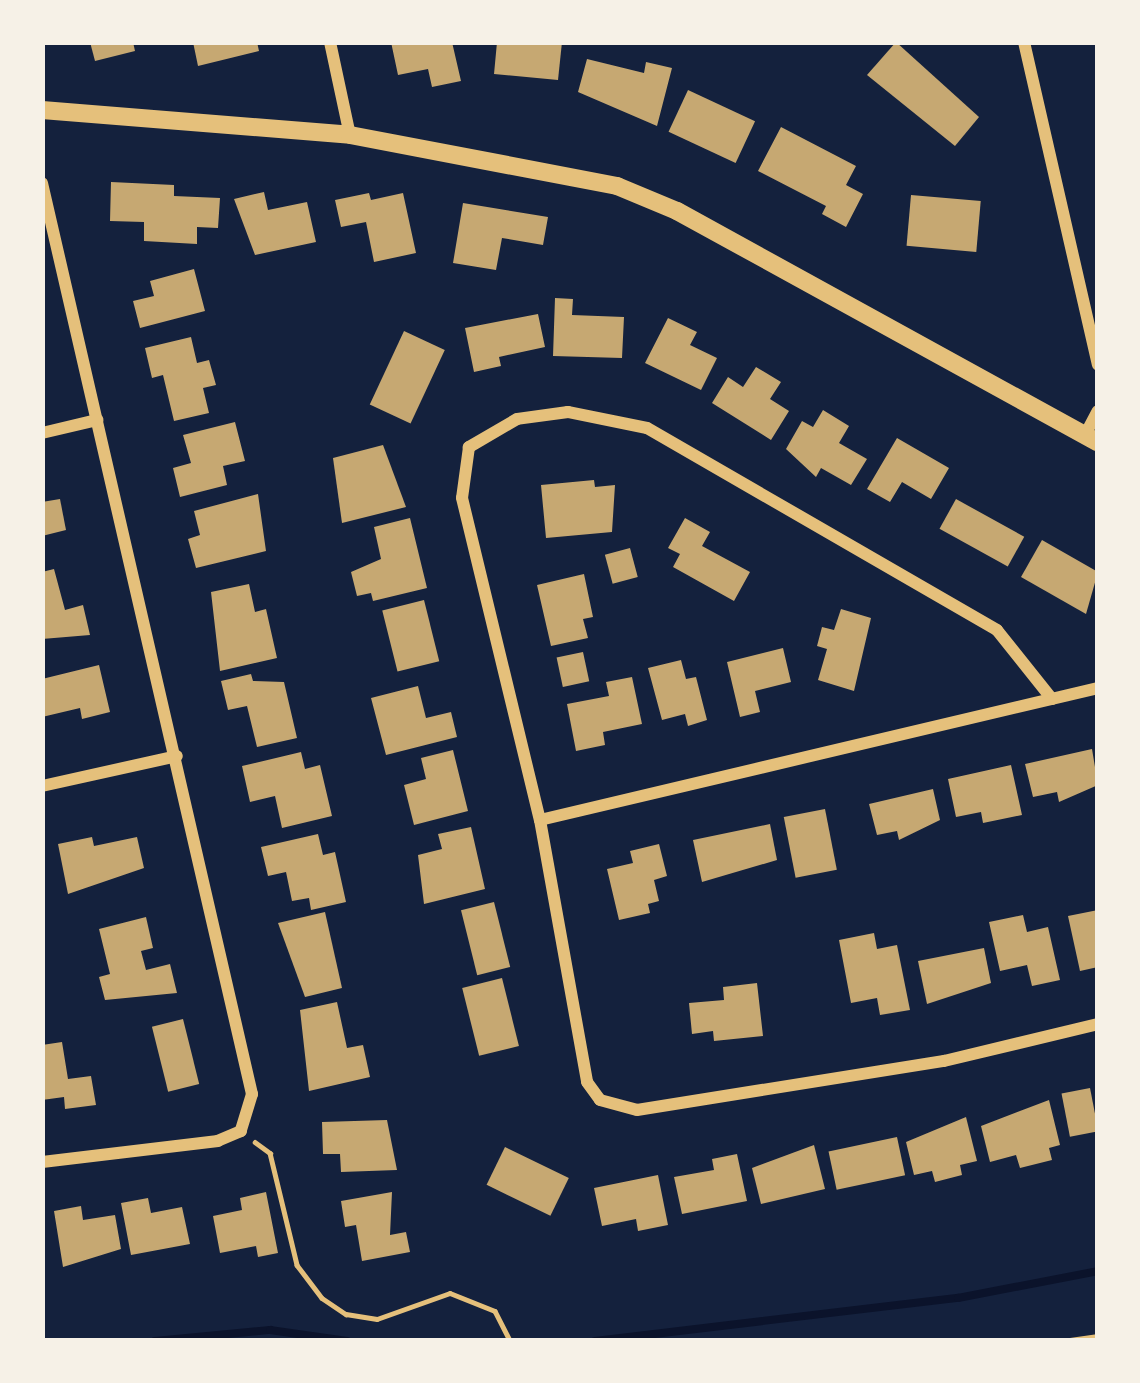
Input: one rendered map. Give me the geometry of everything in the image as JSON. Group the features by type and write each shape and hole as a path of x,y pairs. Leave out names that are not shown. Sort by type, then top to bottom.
{"street":[{"path":"330,42 350,135"},
{"path":"1024,42 1098,365"},
{"path":"42,110 350,135 536,165 637,195 1091,438 1098,411"},
{"path":"42,183 252,1081 241,1131 206,1144 42,1162"},
{"path":"1052,699 997,630 647,428 568,412 517,418 469,447 460,471 540,820 587,1082 599,1100 661,1107 944,1061 1098,1024"},
{"path":"42,433 97,420"},
{"path":"540,820 1098,688"},
{"path":"42,786 177,756"}],"path":[{"path":"241,1131 270,1154 297,1265 322,1298 346,1314 376,1319 450,1293 486,1305 508,1328 510,1341"},
{"path":"1063,1341 1098,1336"}],"building":[{"path":"90,42 133,42 135,51 95,61"},
{"path":"193,42 257,42 259,51 198,66"},
{"path":"391,42 452,42 461,81 432,87 428,69 398,75"},
{"path":"497,42 562,42 558,80 494,74"},
{"path":"896,42 979,117 955,146 867,75"},
{"path":"587,59 644,73 646,62 672,68 657,126 578,92"},
{"path":"688,90 755,121 736,163 669,132"},
{"path":"781,127 856,166 846,185 863,194 846,227 822,214 826,206 758,171"},
{"path":"111,182 174,185 174,196 220,198 218,228 197,227 197,244 144,241 144,222 110,221"},
{"path":"264,192 268,210 307,202 316,242 255,255 234,199"},
{"path":"369,193 371,200 403,193 416,253 374,262 366,222 341,227 335,200"},
{"path":"911,195 981,201 976,252 907,246"},
{"path":"463,203 548,217 543,245 502,238 496,270 453,263"},
{"path":"194,269 205,311 140,328 133,301 154,296 150,281"},
{"path":"555,298 573,299 572,315 624,317 622,358 553,356"},
{"path":"538,314 545,347 499,357 501,366 474,372 465,328"},
{"path":"668,318 697,332 690,345 717,358 701,390 645,363"},
{"path":"404,331 445,350 411,423 370,404"},
{"path":"191,337 197,363 209,360 216,385 203,388 209,413 174,421 163,375 152,378 145,348"},
{"path":"756,367 781,382 770,399 789,411 771,440 712,403 728,377 743,387"},
{"path":"823,410 849,426 839,443 867,459 851,485 821,468 816,477 786,449 802,421 813,427"},
{"path":"235,422 245,461 223,466 227,485 180,497 173,468 191,463 183,435"},
{"path":"897,438 949,468 931,499 902,482 890,502 867,489"},
{"path":"383,445 406,507 342,523 333,458"},
{"path":"594,480 595,487 615,485 612,532 546,538 541,485"},
{"path":"258,494 266,551 196,568 188,539 200,535 194,511"},
{"path":"60,499 66,530 42,536 42,502"},
{"path":"956,499 1024,537 1008,567 940,529"},
{"path":"410,518 427,588 373,601 371,593 357,596 351,572 381,559 374,527"},
{"path":"685,518 710,532 702,546 750,572 734,601 673,567 680,554 668,548"},
{"path":"1042,540 1098,572 1086,614 1021,577"},
{"path":"630,548 638,577 613,584 605,555"},
{"path":"54,569 65,610 83,605 90,635 42,639 42,572"},
{"path":"584,574 593,617 583,619 588,638 551,646 537,585"},
{"path":"249,584 255,612 266,609 277,658 220,671 211,592"},
{"path":"424,600 439,661 398,672 382,610"},
{"path":"841,609 871,618 854,691 818,680 827,649 817,646 822,627 834,630"},
{"path":"783,648 791,682 755,691 760,712 740,717 727,662"},
{"path":"583,652 589,681 563,687 557,658"},
{"path":"681,660 686,679 696,677 707,720 688,726 685,714 662,720 648,668"},
{"path":"99,665 110,712 82,719 80,708 42,717 42,679"},
{"path":"251,674 253,681 284,682 297,738 257,747 247,706 228,710 221,681"},
{"path":"632,677 642,724 603,732 605,745 576,751 567,704 609,696 606,682"},
{"path":"418,686 426,718 451,712 457,737 386,755 371,698"},
{"path":"1092,749 1098,785 1059,802 1057,792 1033,797 1025,764"},
{"path":"453,750 468,811 414,825 404,785 426,779 421,758"},
{"path":"301,752 305,769 320,765 332,816 282,828 275,796 250,802 242,766"},
{"path":"1011,765 1022,815 983,823 981,812 956,817 948,779"},
{"path":"933,789 940,820 899,840 897,831 877,835 869,804"},
{"path":"825,809 837,870 796,878 784,817"},
{"path":"770,824 777,860 702,882 693,840"},
{"path":"471,827 485,889 424,904 418,855 442,849 438,834"},
{"path":"318,834 323,855 335,852 346,902 311,910 309,898 292,901 286,872 268,876 261,847"},
{"path":"92,837 94,846 137,837 144,868 68,894 58,844"},
{"path":"659,844 667,876 654,880 659,901 648,904 650,913 619,920 607,869 633,863 630,851"},
{"path":"494,902 510,967 477,975 461,910"},
{"path":"1098,910 1098,967 1080,971 1068,916"},
{"path":"325,912 342,988 305,997 278,923"},
{"path":"1023,915 1027,932 1048,927 1060,980 1032,986 1027,965 1000,971 989,922"},
{"path":"146,917 153,948 141,951 146,970 170,964 177,993 105,1000 99,977 110,974 99,929"},
{"path":"874,933 877,949 897,945 910,1010 880,1015 877,998 851,1003 839,940"},
{"path":"984,948 991,983 927,1004 918,961"},
{"path":"502,978 519,1046 479,1056 462,988"},
{"path":"757,983 763,1036 714,1041 713,1031 692,1034 689,1003 724,1000 723,987"},
{"path":"337,1002 347,1048 363,1045 370,1077 309,1091 300,1010"},
{"path":"183,1019 199,1084 168,1092 152,1027"},
{"path":"62,1042 68,1079 91,1076 96,1105 65,1109 64,1097 42,1100 42,1045"},
{"path":"1090,1088 1098,1131 1070,1137 1062,1094"},
{"path":"1049,1100 1060,1145 1049,1148 1052,1160 1020,1168 1016,1155 990,1162 981,1126"},
{"path":"966,1117 977,1161 960,1165 962,1175 935,1182 932,1171 914,1175 906,1142"},
{"path":"387,1120 397,1170 341,1172 340,1154 323,1154 322,1122"},
{"path":"897,1137 905,1175 837,1190 829,1152"},
{"path":"814,1145 825,1189 761,1204 752,1168"},
{"path":"505,1147 569,1178 550,1216 487,1185"},
{"path":"737,1154 747,1201 682,1214 674,1177 714,1170 712,1159"},
{"path":"658,1175 668,1225 638,1231 636,1219 602,1226 594,1188"},
{"path":"266,1192 278,1253 258,1257 256,1246 220,1253 213,1216 242,1210 240,1198"},
{"path":"392,1192 390,1235 406,1232 410,1252 362,1261 356,1225 345,1227 341,1201"},
{"path":"148,1198 151,1213 182,1207 190,1244 131,1255 121,1203"},
{"path":"81,1206 83,1220 115,1215 121,1249 63,1267 54,1211"}],"waterway":[{"path":"595,1341 958,1298 1098,1271"},
{"path":"155,1341 270,1330 347,1341"}]}
